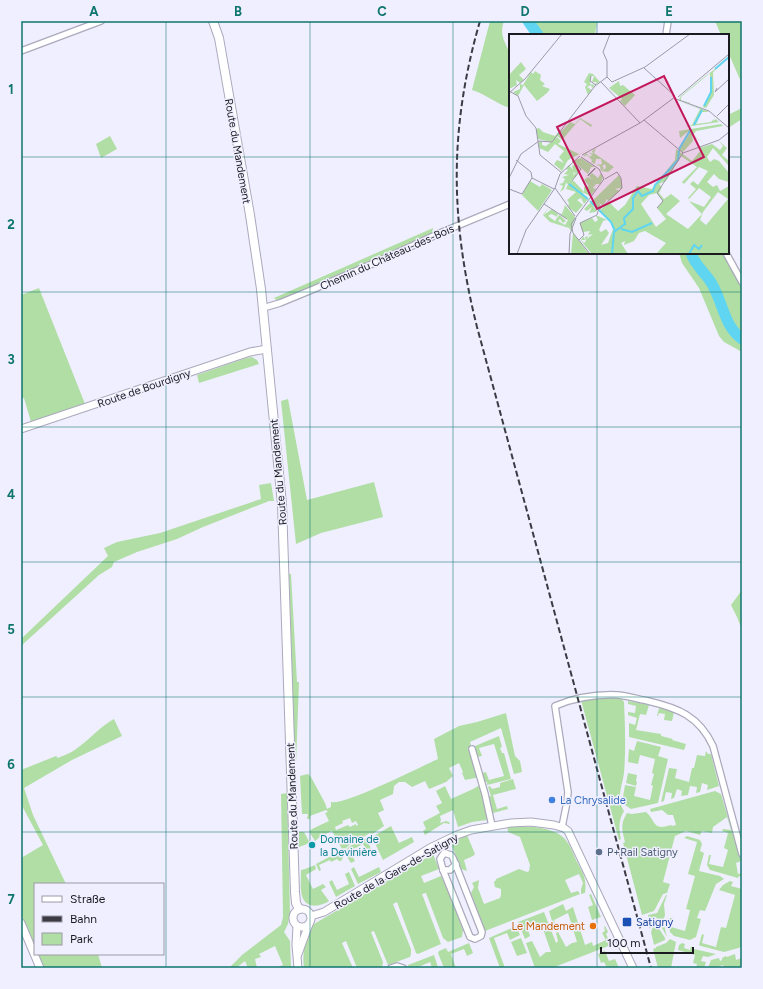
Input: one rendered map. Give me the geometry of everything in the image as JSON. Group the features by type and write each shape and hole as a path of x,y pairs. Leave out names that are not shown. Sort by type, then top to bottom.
{"main road":[{"name":"Route du Mandement","path":"213,21 219,38"},
{"name":"Route du Mandement","path":"218,21 219,38 250,215 267,349 282,512 295,892 299,909"}],"street":[{"path":"21,51 101,21"},
{"path":"666,34 668,21"},
{"name":"Chemin du Château-des-Bois","path":"262,308 280,303 321,286 440,233 509,204"},
{"path":"727,254 742,282"},
{"name":"Route de Bourdigny","path":"21,429 250,352 267,349"},
{"path":"633,968 569,833 562,827 568,792 555,706 589,696 618,695 678,709 694,719 705,732 712,746 742,854"},
{"path":"472,750 492,826"},
{"name":"Route de la Gare-de-Satigny","path":"310,920 440,843 471,830 531,822 562,827"},
{"path":"440,843 444,853"},
{"path":"444,853 451,855 456,864 482,932 480,937 474,939 470,937 440,859 444,853"},
{"path":"444,870 450,870 456,864"},
{"path":"298,954 310,920 307,910 299,909 292,917 298,926 303,927 310,920"},
{"path":"21,923 34,954"},
{"path":"298,926 296,945 298,954 298,968"},
{"path":"35,955 40,968"},
{"path":"391,968 397,966 403,968"}],"green space":[{"path":"490,21 504,21 502,32 509,52 509,108 472,90"},
{"path":"532,21 597,21 595,34 541,34"},
{"path":"715,21 742,21 742,84 729,54 729,34 721,34"},
{"path":"742,108 742,119 729,127 729,114"},
{"path":"110,136 117,149 101,158 96,144"},
{"path":"433,228 432,234 353,270 278,301 274,298"},
{"path":"679,254 724,254 742,285 742,352 724,342 719,336 699,288 682,263"},
{"path":"39,288 85,404 31,422 24,398 21,398 21,295"},
{"path":"252,357 257,360 259,364 199,383 197,375"},
{"path":"288,399 307,500 374,482 383,517 321,533 296,544 281,401"},
{"path":"271,483 274,501 269,501 177,539 137,552 114,562 112,567 99,575 21,646 21,639 108,556 104,548 117,542 160,533 261,499 259,485"},
{"path":"289,574 291,574 297,682 299,682 296,764 295,764"},
{"path":"742,590 742,630 731,605"},
{"path":"621,698 624,702 625,764 620,801 624,811 620,822 619,828 621,839 619,840 581,700"},
{"path":"628,701 649,705 646,715 640,714 636,730 661,734 661,736 686,744 684,750 629,737 629,723 635,725 637,718 628,715 628,712 635,713 636,706 628,704"},
{"path":"659,708 674,712 672,721 664,720 665,714 659,713 657,716"},
{"path":"506,713 515,756 520,761 522,772 514,774 501,728 470,742 472,748 467,748 472,752 478,777 465,780 459,763 449,768 453,776 446,782 429,789 425,781 412,787 405,782 399,782 394,786 393,794 380,800 384,810 378,813 384,826 345,849 342,849 332,831 321,836 315,841 309,831 329,821 325,813 328,812 326,810 310,816 310,819 307,819 308,814 302,814 300,776 308,774 311,777 327,809 331,807 331,802 339,802 366,792 438,759 434,739 459,726","holes":["350,818 352,823 356,821 358,825 356,826 356,824 350,827 348,825 336,830 335,827 343,823 342,821"]},
{"path":"114,719 122,736 72,760 24,788 33,815 66,883 34,883 34,946 21,915 21,858 43,845 21,804 21,799 23,798 21,794 21,770 56,756 58,758 72,752"},
{"path":"499,736 502,747 500,748 502,753 504,753 511,779 487,785 487,782 484,782 482,773 486,772 489,780 504,776 494,744 479,748 482,756 477,757 475,746"},
{"path":"637,741 661,747 658,756 668,759 658,803 631,809 625,805 623,797 625,785 636,787 634,796 650,800 653,786 651,785 654,774 652,773 655,759 640,755 638,764 628,762 629,749 634,751"},
{"path":"706,751 708,754 711,754 719,786 707,790 708,785 702,783 700,792 696,793 697,787 690,786 688,795 681,796 682,791 677,789 674,798 671,799 672,793 666,792 664,801 661,802 669,768 677,769 675,778 689,782 697,755 705,756"},
{"path":"628,773 637,775 636,786 626,783"},
{"path":"513,779 516,789 493,795 497,809 507,806 508,809 493,813 488,797 491,796 488,787 490,786 492,789 500,787 500,783"},
{"path":"445,786 451,799 478,786 481,787 487,820 472,822 458,827 453,810 440,816 440,823 446,821 450,824 444,823 425,835 423,831 426,829 423,822 440,813 436,806 442,803 436,791"},
{"path":"715,791 721,794 741,861 736,863 738,874 742,873 742,877 739,876 738,878 710,870 707,865 709,855 711,855 709,864 723,867 728,850 724,848 728,833 722,831 723,829 731,830 727,817 713,827 712,833 702,831 700,835 686,831 675,836 663,882 670,884 667,893 663,894 654,911 642,915 623,843 625,842 622,824 627,813 632,814 646,812 658,826 661,827 676,825 673,815 668,815 662,810 651,812 650,809"},
{"path":"287,793 290,912 288,924 284,932 290,941 291,968 275,968 283,965 275,946 259,954 261,957 255,959 257,968 248,968 245,961 236,968 229,968 242,955 281,925 283,917 281,794"},
{"path":"391,826 399,843 412,837 414,842 383,860 372,837"},
{"path":"507,826 545,829 559,834 564,838 570,846 584,876 585,893 581,894 583,883 579,874 565,880 571,893 578,891 580,894 485,931 471,893 474,887 472,883 479,880 478,888 484,904 500,898 501,889 495,887 494,882 496,879 519,869 527,872 529,871 530,865 520,837 508,832"},
{"path":"299,832 304,832 310,843 299,847"},
{"path":"467,835 475,854 464,860 467,871 461,869 451,843"},
{"path":"687,836 700,840 702,844 700,851 704,853 699,871 720,876 724,879 716,884 705,911 700,910 697,918 701,919 696,937 690,940 674,936 670,932 669,927 670,918 673,918 671,927 685,931 690,910 686,909 695,876 688,874 697,842 684,838"},
{"path":"366,838 373,853 369,854 363,844 350,851 355,861 351,863 346,854 347,849"},
{"path":"342,854 344,856 341,861 337,859 331,862 330,860 319,865 321,870 319,871 316,864 329,857"},
{"path":"433,854 439,869 421,876 424,883 441,876 463,930 462,937 448,942 443,938 426,893 422,894 441,944 418,954 416,953 397,902 393,904 411,949 410,957 388,965 374,931 371,932 383,962 382,968 357,968 346,941 342,943 353,968 304,968 303,956 305,945 308,934 314,924"},
{"path":"315,865 316,869 306,875 313,889 323,884 326,887 321,890 329,901 322,905 314,906 307,903 302,896 301,870"},
{"path":"354,867 359,877 379,867 381,872 358,884 351,869"},
{"path":"349,872 355,886 336,897 329,882 332,880 337,890 349,884 345,874"},
{"path":"730,881 733,882 731,886 742,889 742,947 724,952 699,945 702,934 704,935 702,943 716,947 721,927 726,928 735,895 719,890 723,885"},
{"path":"591,894 601,917 592,920 588,907 593,905 589,895"},
{"path":"666,895 664,904 665,915 663,921 667,937 656,917 652,918 653,921 650,929 648,923 648,915 657,913"},
{"path":"563,904 566,911 573,907 585,945 592,942 593,946 606,940 602,933 605,931 605,926 608,932 606,934 611,945 552,968 535,968 526,943 532,941 540,957 546,952 551,952 541,923 528,930 530,936 525,939 518,922 544,912 556,943 558,941 556,933 558,932 566,947 577,942 568,913 554,920 557,930 555,931 549,911"},
{"path":"655,922 665,940 654,945 651,932"},
{"path":"511,925 517,928 520,935 510,940 507,933 494,938 505,968 500,968 489,938 512,928"},
{"path":"521,938 527,953 517,956 511,942"},
{"path":"670,939 676,942 671,968 658,968 653,949 666,943"},
{"path":"469,943 473,953 467,956 464,949 451,954 456,968 444,968 438,953 439,951 446,948 448,952"},
{"path":"682,943 685,944 684,948 690,950 691,946 694,949 716,954 708,957 703,956 701,961 706,962 704,968 696,968 697,964 693,963 695,955 678,950 679,945"},
{"path":"605,951 609,961 615,959 619,968 607,968 604,962 601,963 598,954"},
{"path":"735,954 736,960 742,958 742,968 724,968 723,965 715,968 708,968 711,960 719,958 720,961 726,956"},
{"path":"38,955 98,955 102,968 44,968"},
{"path":"434,955 438,967 432,968 430,962 416,968 409,968 408,965"}],"waterway":[{"path":"528,21 537,34"},
{"path":"691,254 695,262 707,276 716,291 731,328 742,339"}],"railway":[{"path":"480,21 470,60 458,136 458,211 468,287 477,327 651,968"}],"place":[{"name":"La Chrysalide","path":"552,800"},
{"name":"Domaine de la Devinière","path":"312,845"},
{"name":"P+Rail Satigny","path":"599,852"},
{"name":"Satigny","path":"627,922"},
{"name":"Le Mandement","path":"593,926"}]}
